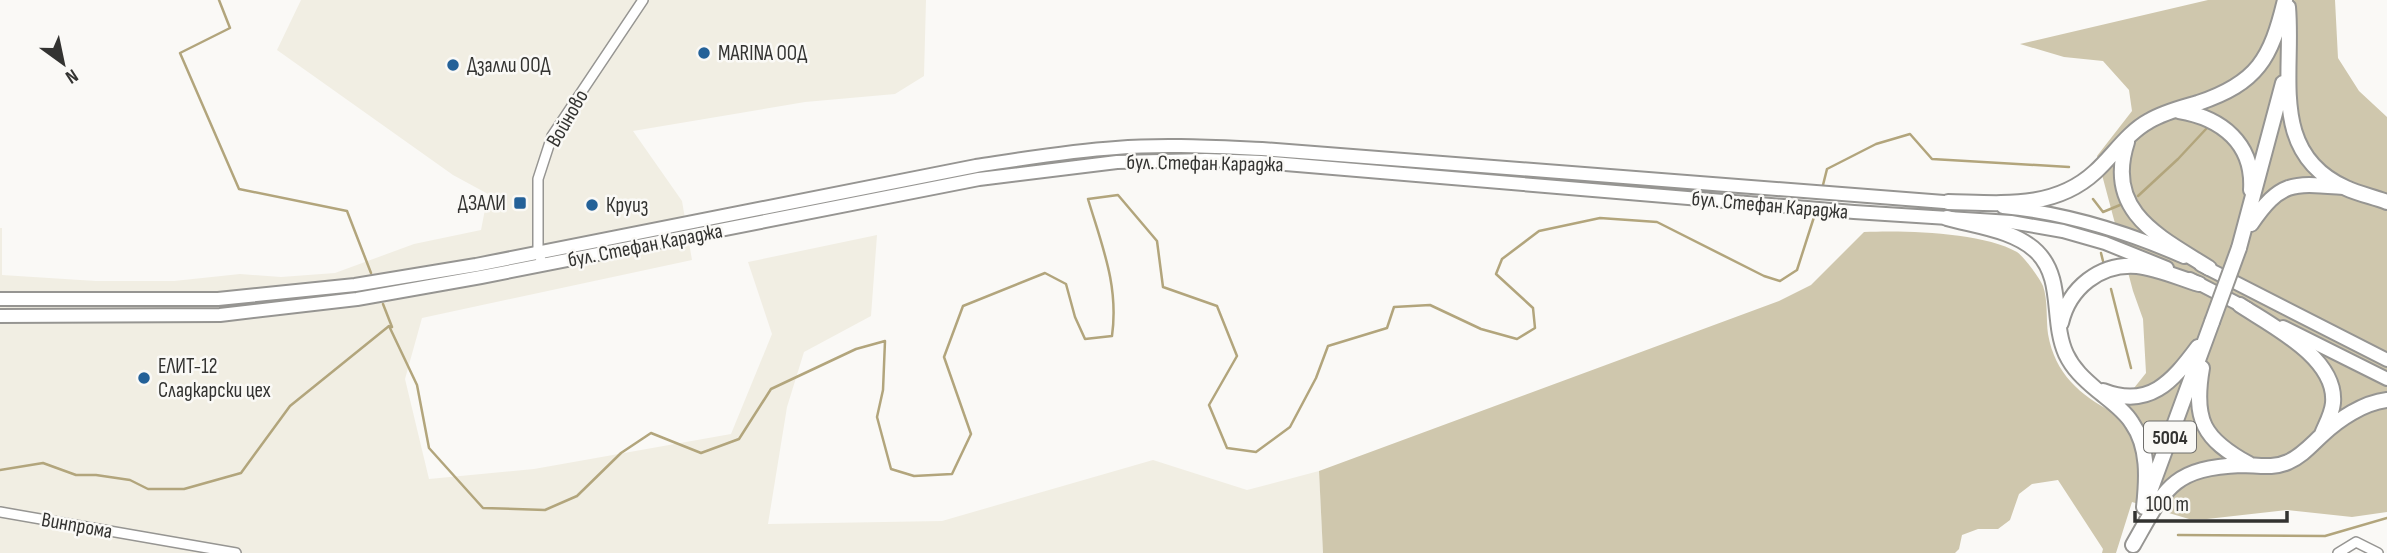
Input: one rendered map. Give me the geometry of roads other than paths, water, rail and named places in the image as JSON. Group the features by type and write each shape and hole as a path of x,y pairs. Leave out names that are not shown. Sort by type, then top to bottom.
{"main road":[{"name":"5004","path":"2132,549 2144,507 2241,242 2275,120 2287,65 2286,0"},
{"path":"1948,202 2021,203 2059,195 2084,181 2143,124 2159,115 2219,94 2255,71 2269,52 2286,0"},
{"path":"2287,65 2289,114 2293,133 2312,162 2345,187"},
{"path":"2174,110 2196,113 2216,122 2232,134 2243,148 2251,180 2241,242"},
{"path":"2128,138 2121,162 2124,193 2133,211 2153,233 2209,268"},
{"name":"бул. Стефан Караджа","path":"0,299 230,298 355,285 976,166 1045,155 1157,146 1262,149 2013,208 2085,222 2131,236 2209,268 2387,360"},
{"name":"бул. Стефан Караджа","path":"0,316 220,315 357,299 979,179 1131,161 1206,160 1261,162 2011,222 2063,231 2145,258 2387,379"},
{"path":"2241,242 2268,201 2284,189 2302,184 2345,187 2387,202"},
{"path":"1947,218 2017,239 2036,251 2045,262 2052,276 2059,331 2071,362 2080,376 2127,416 2138,433 2145,460 2147,486 2144,507"},
{"path":"2059,331 2072,295 2084,283 2108,269 2145,267 2199,284"},
{"path":"2240,305 2306,350 2322,368 2333,396 2331,411 2322,435"},
{"path":"2093,386 2124,397 2141,397 2171,380 2210,328"},
{"path":"2210,328 2198,393 2201,418 2214,442 2250,465"},
{"path":"2132,549 2162,496 2181,479 2211,467 2274,466 2290,462 2361,407 2387,400"}],"street":[{"name":"Войново","path":"538,252 538,179 552,136 643,0"},
{"path":"538,252 544,265"},
{"name":"Винпрома","path":"0,512 236,553"},
{"path":"2338,553 2356,542 2378,553"}],"waterway":[{"path":"219,0 230,28 180,53 239,189 347,211 371,273"},
{"path":"2138,196 2206,129"},
{"path":"1823,185 1827,169 1876,144 1910,134 1932,159 2069,167"},
{"path":"0,470 43,463 76,475 130,480 148,489 184,489 241,473 290,406 389,326 417,385 429,448 483,508 545,510 577,496 621,453 651,433 701,453 739,439 771,389 856,349 885,341 883,390 877,417 891,469 914,476 952,474 971,434 944,357 963,306 1045,273 1066,284 1075,317 1085,339 1112,336 1114,318 1111,283 1088,199 1118,195 1157,241 1163,287 1217,306 1237,356 1209,405 1227,448 1256,452 1290,427 1316,378 1328,346 1387,328 1394,307 1430,305 1481,329 1517,339 1535,328 1533,308 1496,274 1502,259 1539,231 1600,218 1657,222 1764,276 1780,281 1797,270 1814,217"},
{"path":"2093,199 2103,212 2120,205"},
{"path":"2101,253 2103,261"},
{"path":"2111,289 2131,368"},
{"path":"383,304 392,327"},
{"path":"2178,535 2325,536 2387,518"}],"place":[{"name":"MARINA ООД","path":"704,53"},
{"name":"Дзалли ООД","path":"453,65"},
{"name":"ДЗАЛИ","path":"520,203"},
{"name":"Круиз","path":"592,205"},
{"name":"ЕЛИТ-12 Сладкарски цех","path":"144,378"}]}
